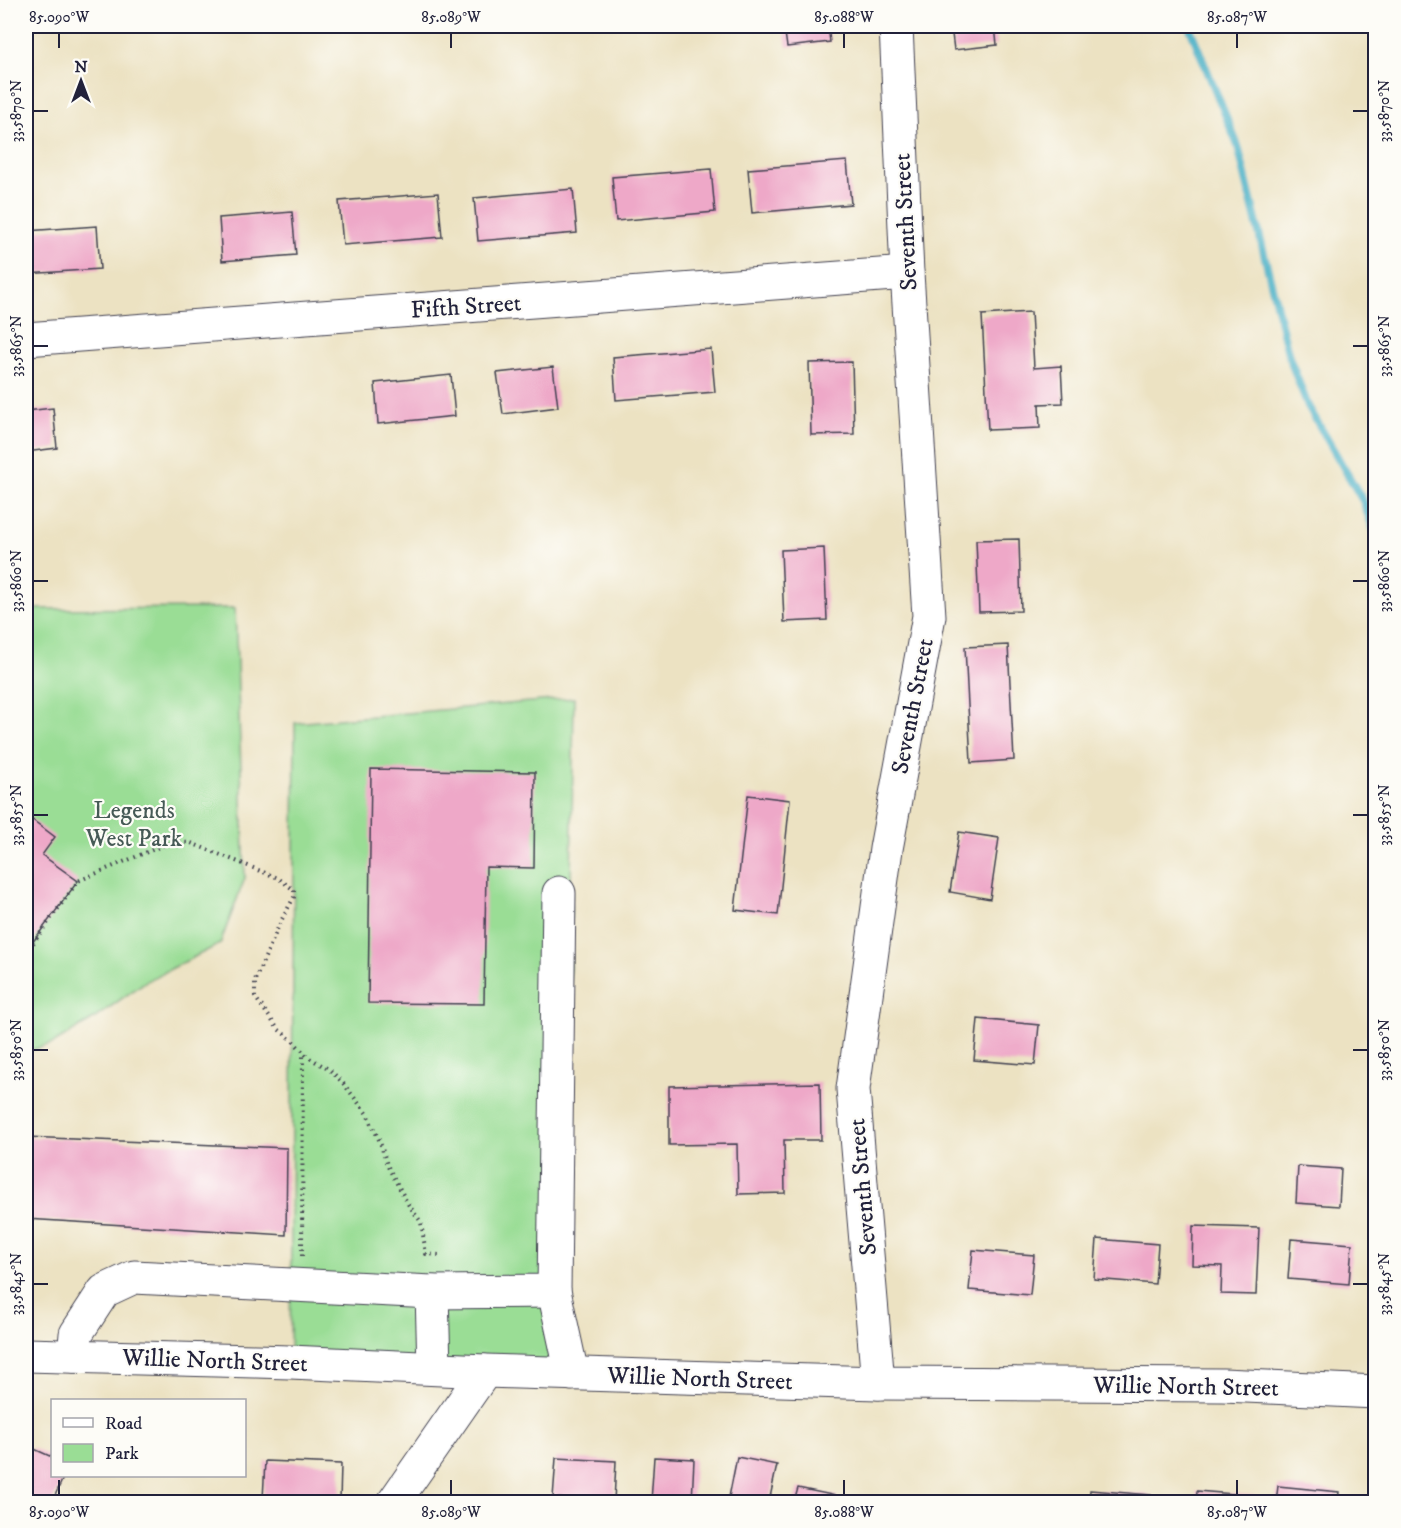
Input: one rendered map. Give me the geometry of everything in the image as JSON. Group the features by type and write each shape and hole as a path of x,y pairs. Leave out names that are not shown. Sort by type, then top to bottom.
{"street":[{"name":"Seventh Street","path":"878,1383 853,1089 886,849 929,616 907,273 896,26"},
{"name":"Fifth Street","path":"26,339 907,273"},
{"path":"559,893 554,1291 572,1374"},
{"path":"74,1356 76,1334 104,1291 134,1277 432,1292 554,1291"},
{"path":"432,1292 434,1368"},
{"name":"Willie North Street","path":"26,1355 878,1383 1223,1385 1376,1392"},
{"path":"394,1503 485,1371"}],"path":[{"path":"26,953 78,881 171,842 191,843 278,878 294,890 294,897 255,980 255,997 278,1029 303,1053 330,1070 344,1083 367,1114 380,1142 387,1165 408,1204 421,1222 426,1254 440,1255"},
{"path":"302,1286 303,1053"}],"green space":[{"path":"1375,534 1376,630 1372,599"},
{"name":"Legends West Park","path":"235,608 245,878 220,944 145,982 92,1020 54,1043 26,1052 26,609"},
{"path":"574,698 563,1373 290,1362 295,723"}],"building":[{"path":"784,26 828,26 830,42 787,47"},
{"path":"951,26 995,26 997,45 954,50"},
{"path":"847,161 851,204 752,213 748,169"},
{"path":"711,169 715,212 616,221 612,177"},
{"path":"573,189 577,233 478,241 474,198"},
{"path":"438,193 442,237 343,245 339,201"},
{"path":"292,212 296,255 222,261 219,218"},
{"path":"97,226 100,269 26,274 26,231"},
{"path":"1031,312 1034,368 1061,366 1063,403 1039,404 1040,428 988,430 982,315"},
{"path":"711,349 715,392 616,400 613,357"},
{"path":"852,362 854,434 811,435 809,363"},
{"path":"553,367 558,407 503,414 497,373"},
{"path":"451,375 455,416 378,424 375,383"},
{"path":"53,408 57,448 26,452 26,411"},
{"path":"1019,539 1021,611 979,612 976,540"},
{"path":"824,548 827,620 784,622 781,550"},
{"path":"1008,645 1014,760 971,763 965,647"},
{"path":"371,769 535,772 534,868 486,867 484,1004 368,1003"},
{"path":"748,795 790,800 778,915 735,910"},
{"path":"26,815 55,837 42,855 78,881 29,947 26,944"},
{"path":"959,832 999,838 990,899 950,892"},
{"path":"978,1019 1039,1025 1035,1065 974,1060"},
{"path":"820,1083 821,1140 784,1140 785,1193 738,1194 737,1144 669,1145 669,1086"},
{"path":"26,1137 287,1148 286,1235 26,1219"},
{"path":"1298,1166 1341,1169 1339,1206 1296,1203"},
{"path":"1193,1226 1259,1228 1256,1295 1221,1294 1222,1266 1192,1265"},
{"path":"1097,1239 1158,1244 1155,1284 1094,1279"},
{"path":"1291,1239 1352,1244 1349,1284 1288,1279"},
{"path":"973,1250 1034,1255 1030,1295 969,1290"},
{"path":"32,1448 51,1457 51,1477 64,1477 52,1502 26,1502 26,1463"},
{"path":"654,1457 694,1459 692,1502 651,1502"},
{"path":"737,1457 777,1465 769,1502 728,1502"},
{"path":"556,1458 616,1461 614,1502 553,1498"},
{"path":"265,1461 341,1464 340,1502 263,1499"},
{"path":"1278,1486 1339,1492 1338,1502 1276,1502"},
{"path":"798,1488 837,1496 836,1502 794,1502"},
{"path":"1090,1490 1151,1495 1151,1502 1089,1502"},
{"path":"1197,1491 1257,1496 1257,1502 1196,1502"}],"waterway":[{"path":"1189,26 1238,146 1289,357 1308,406 1363,501 1376,535"}]}
